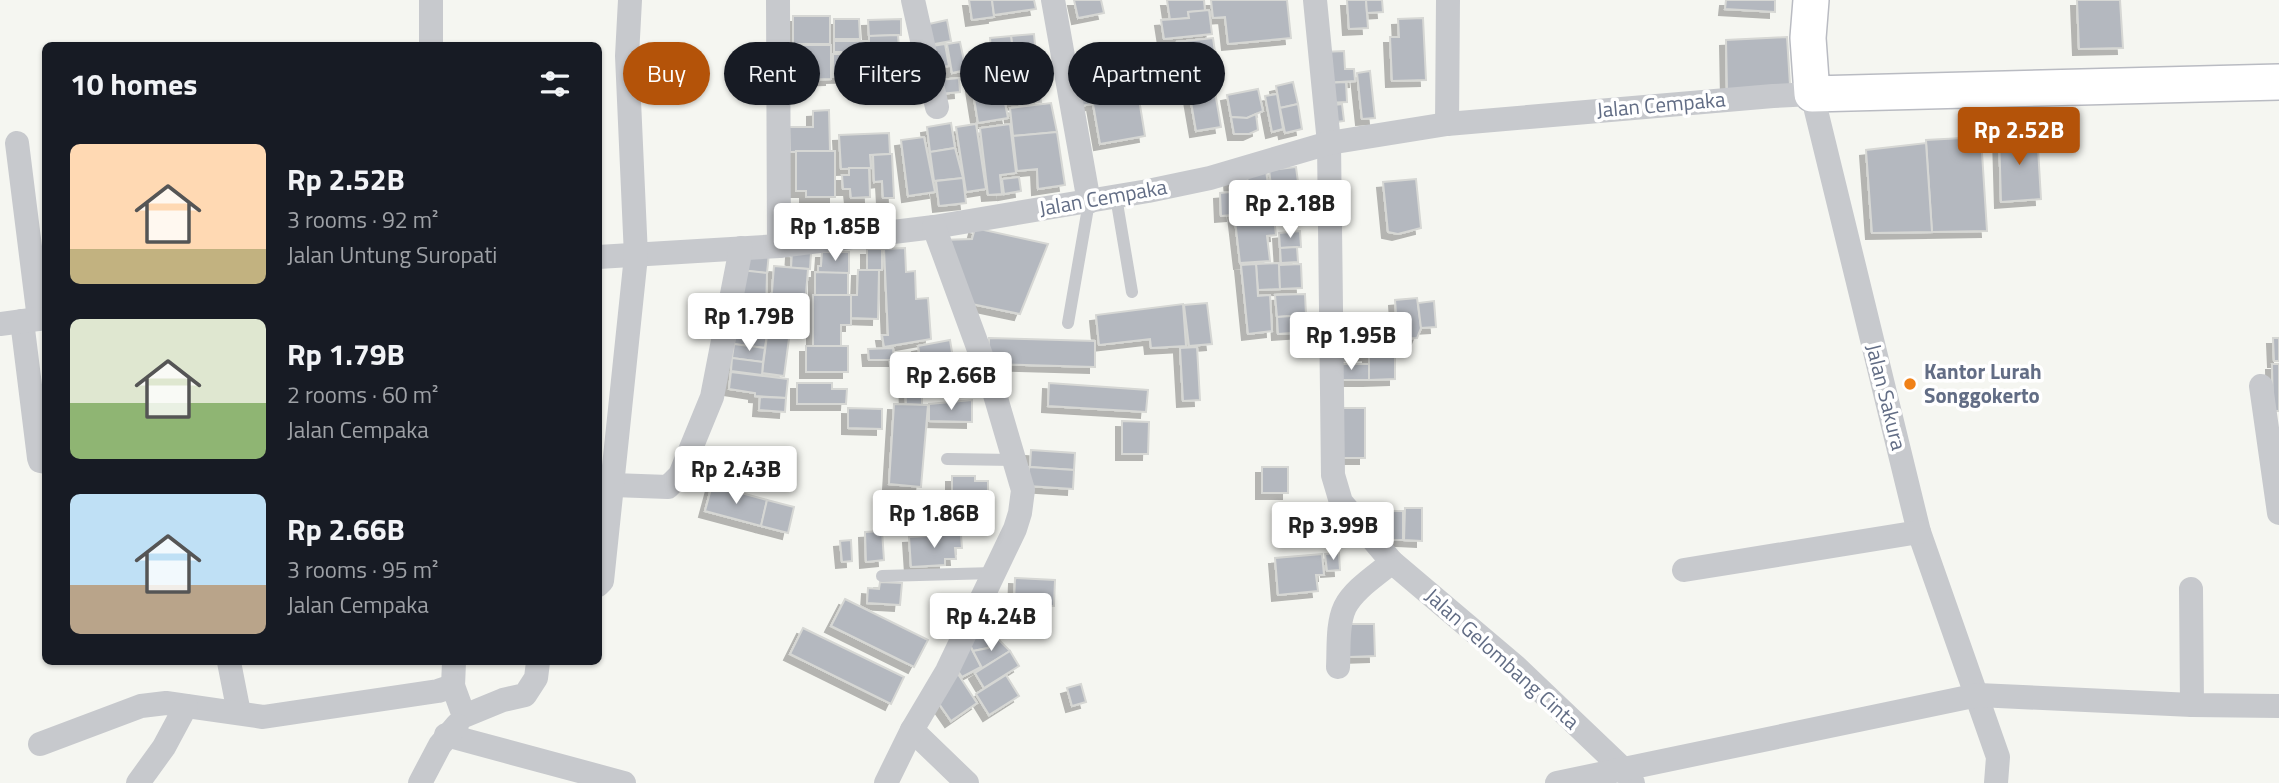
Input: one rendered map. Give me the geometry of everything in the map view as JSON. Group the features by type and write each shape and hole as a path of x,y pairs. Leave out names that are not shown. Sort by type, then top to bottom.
{"main road":[{"path":"1811,0 1808,38 1812,94 2279,82"}],"street":[{"path":"431,0 431,42"},
{"path":"602,581 636,256 627,56 630,0"},
{"path":"778,0 779,246"},
{"path":"913,0 937,107"},
{"path":"1053,0 1089,202"},
{"name":"Jalan Gelombang Cinta","path":"1315,0 1329,143 1334,475 1341,502 1392,562 1516,667 1629,777"},
{"path":"1447,124 1448,0"},
{"name":"Jalan Cempaka","path":"602,257 779,246 934,227 1116,197 1210,178 1329,143 1447,124 1812,94"},
{"name":"Jalan Sakura","path":"1812,94 1919,532 1998,757 1996,783"},
{"path":"17,143 27,320 39,458 42,461"},
{"path":"886,783 912,730 947,671 994,573 1020,513 1023,490 993,388 934,227"},
{"path":"613,485 668,487 680,475 712,397 741,248"},
{"path":"2261,386 2279,513"},
{"path":"1684,570 1919,532"},
{"path":"1338,667 1341,619 1346,606 1355,594 1392,562"},
{"path":"2191,589 2192,705"},
{"path":"230,665 239,713"},
{"path":"454,665 453,686 464,716"},
{"path":"420,783 446,735 464,716 503,700 525,695 536,678 538,665"},
{"path":"40,744 141,706 166,703 264,717 438,691 453,686"},
{"path":"1557,783 1629,777 1978,695 2192,705 2279,706"},
{"path":"138,783 164,747 186,706"},
{"path":"912,730 967,783"},
{"path":"446,735 624,783"}],"lane":[{"path":"1116,197 1132,292"},
{"path":"1068,323 1089,202"},
{"path":"947,459 1014,460"},
{"path":"882,576 994,573"}],"building":[{"path":"969,0 992,0 994,17 972,20"},
{"path":"992,0 1034,0 1036,9 994,15"},
{"path":"1074,0 1101,0 1104,13 1078,18"},
{"path":"1167,0 1204,0 1205,11 1188,12 1189,18 1170,20"},
{"path":"1211,0 1287,0 1291,38 1228,44 1225,17 1213,18"},
{"path":"1347,0 1366,0 1368,28 1349,29"},
{"path":"1366,0 1382,0 1383,12 1367,13"},
{"path":"1726,0 1775,0 1775,12 1725,9"},
{"path":"2077,0 2120,0 2123,48 2079,49"},
{"path":"1209,10 1212,34 1164,39 1161,20 1189,18 1188,12"},
{"path":"793,16 830,16 830,44 793,42"},
{"path":"1423,18 1426,80 1392,81 1390,37 1399,37 1398,19"},
{"path":"834,19 859,19 860,39 834,39"},
{"path":"901,19 901,35 869,36 868,20"},
{"path":"947,20 951,41 923,42 920,26"},
{"path":"1034,34 1035,42 1012,42 1011,36"},
{"path":"898,35 899,42 869,42 869,36"},
{"path":"1011,36 1012,42 990,42 990,38"},
{"path":"1787,37 1790,85 1727,91 1726,40"},
{"path":"1213,38 1214,42 1177,42"},
{"path":"834,41 869,41 869,42"},
{"path":"960,42 960,71 952,73 947,44"},
{"path":"820,45 831,45 831,79 820,79"},
{"path":"1344,51 1345,69 1354,69 1355,81 1325,83 1323,52"},
{"path":"1370,71 1375,118 1362,119 1357,73"},
{"path":"959,78 960,92 946,93 946,79"},
{"path":"1293,82 1298,104 1280,108 1276,86"},
{"path":"1346,82 1347,102 1327,103 1325,83"},
{"path":"1258,89 1263,111 1247,118 1231,117 1227,95"},
{"path":"1277,94 1283,129 1272,132 1265,96"},
{"path":"1298,104 1302,129 1285,133 1280,108"},
{"path":"1342,104 1344,121 1329,123 1327,106"},
{"path":"975,105 1005,105 1008,118 978,123"},
{"path":"1051,105 1057,132 1013,136 1010,108"},
{"path":"1093,105 1140,105 1145,136 1100,144"},
{"path":"1191,105 1217,105 1221,127 1196,131"},
{"path":"829,110 830,151 790,152 789,127 813,127 813,111"},
{"path":"1256,114 1258,130 1249,134 1234,134 1231,117 1247,118"},
{"path":"951,123 955,148 930,152 927,127"},
{"path":"976,124 986,189 966,192 956,127"},
{"path":"1010,124 1016,173 1000,175 1002,194 988,195 980,128"},
{"path":"2037,131 2041,199 2001,202 1999,133"},
{"path":"1057,132 1065,185 1038,189 1037,169 1017,171 1013,136"},
{"path":"889,133 890,154 870,155 871,168 841,169 839,135"},
{"path":"924,137 935,192 908,196 901,140"},
{"path":"1981,137 1987,231 1932,232 1926,140"},
{"path":"1926,143 1932,232 1872,233 1866,150"},
{"path":"955,148 963,178 934,181 930,152"},
{"path":"796,151 835,151 835,197 806,197 806,191 796,191"},
{"path":"892,154 894,198 883,198 882,181 874,182 873,155"},
{"path":"1296,167 1301,205 1274,208 1269,170"},
{"path":"849,168 869,168 870,197 851,198 850,189 843,189 842,175 849,175"},
{"path":"1266,170 1271,208 1254,211 1246,173"},
{"path":"1019,177 1021,191 1004,194 1002,179"},
{"path":"1245,177 1248,201 1232,202 1230,179"},
{"path":"963,178 966,203 939,206 936,181"},
{"path":"1416,179 1421,228 1398,234 1388,232 1383,182"},
{"path":"1230,192 1232,215 1221,216 1220,193"},
{"path":"1250,201 1252,212 1273,209 1276,235 1267,236 1270,261 1240,263 1233,203"},
{"path":"975,228 1048,244 1020,314 962,302 941,240 972,239"},
{"path":"1300,231 1301,247 1280,248 1279,233"},
{"path":"1297,247 1298,262 1281,263 1280,248"},
{"path":"905,248 906,272 915,271 916,299 928,298 931,339 884,347 882,335 888,335 884,249"},
{"path":"867,249 882,249 882,270 867,270"},
{"path":"792,252 811,253 810,269 791,268"},
{"path":"822,252 849,252 849,273 818,273"},
{"path":"769,253 767,273 745,271 745,255"},
{"path":"1279,263 1280,289 1258,290 1256,264"},
{"path":"1256,264 1258,296 1270,295 1272,331 1248,334 1241,265"},
{"path":"1301,264 1302,288 1280,289 1279,265"},
{"path":"774,266 808,269 805,306 771,304"},
{"path":"741,270 767,273 766,313 735,308"},
{"path":"858,270 879,270 878,319 851,318 851,295 857,295"},
{"path":"815,272 848,273 848,295 815,295"},
{"path":"1305,294 1306,315 1277,317 1275,295"},
{"path":"813,295 851,295 851,325 841,325 841,346 813,346"},
{"path":"1417,298 1421,328 1417,338 1398,339 1395,300"},
{"path":"1434,301 1436,327 1421,328 1418,303"},
{"path":"1207,303 1212,344 1189,346 1184,305"},
{"path":"771,304 805,306 804,328 769,324"},
{"path":"1183,304 1186,346 1151,348 1150,339 1099,345 1096,315"},
{"path":"1305,315 1306,332 1278,334 1277,317"},
{"path":"1332,315 1365,315 1365,335 1351,338 1332,333"},
{"path":"737,322 768,326 765,348 734,344"},
{"path":"768,328 790,331 784,376 762,373"},
{"path":"989,338 1095,341 1095,367 988,364"},
{"path":"1375,338 1375,354 1345,355 1345,361 1333,361 1344,339"},
{"path":"2273,338 2279,338 2279,361 2274,361"},
{"path":"950,340 954,364 922,369 918,346"},
{"path":"734,344 765,348 763,362 732,358"},
{"path":"806,346 848,346 848,372 806,372"},
{"path":"1197,347 1200,400 1183,401 1180,348"},
{"path":"893,348 894,360 869,360 868,349"},
{"path":"1369,355 1395,355 1395,379 1369,380"},
{"path":"732,358 763,362 762,375 731,371"},
{"path":"1332,364 1369,364 1369,380 1333,380"},
{"path":"2272,364 2279,364 2279,411 2273,411"},
{"path":"731,372 788,379 786,398 755,396 755,393 729,389"},
{"path":"905,375 922,375 922,405 906,404"},
{"path":"797,383 832,383 832,389 847,389 846,404 797,404"},
{"path":"1049,383 1148,390 1146,412 1048,406"},
{"path":"760,397 786,398 785,412 759,410"},
{"path":"972,400 972,422 929,421 929,404"},
{"path":"894,404 928,405 921,487 889,484"},
{"path":"848,408 882,409 882,429 848,428"},
{"path":"1334,408 1365,408 1365,458 1335,458"},
{"path":"1122,421 1149,422 1148,454 1122,454"},
{"path":"1031,450 1075,453 1074,470 1030,467"},
{"path":"1029,467 1074,470 1073,489 1028,486"},
{"path":"1262,467 1288,467 1288,493 1262,493"},
{"path":"952,476 975,476 975,481 988,481 988,495 952,495"},
{"path":"712,485 767,500 761,526 705,511"},
{"path":"767,500 794,507 788,533 761,526"},
{"path":"957,508 959,534 934,535 933,510"},
{"path":"1405,508 1422,508 1422,541 1404,540"},
{"path":"1377,511 1403,511 1403,540 1377,540"},
{"path":"882,531 884,560 866,562 865,532"},
{"path":"961,534 962,548 955,548 956,559 945,559 945,565 911,567 909,537"},
{"path":"851,540 852,561 842,562 840,541"},
{"path":"1339,553 1340,570 1327,571 1325,554"},
{"path":"1322,554 1324,575 1316,575 1318,591 1278,595 1275,558"},
{"path":"1015,578 1055,580 1054,606 1014,604"},
{"path":"880,582 902,583 900,605 867,603 868,588 879,589"},
{"path":"845,599 928,640 914,667 831,626"},
{"path":"979,606 996,637 988,648 973,651 965,635"},
{"path":"1348,624 1374,624 1375,656 1349,657"},
{"path":"803,628 904,677 891,704 790,654"},
{"path":"965,636 981,667 962,677 952,662"},
{"path":"996,637 1010,651 982,668 973,651 988,648"},
{"path":"1010,651 1019,666 984,688 975,673"},
{"path":"952,665 977,703 951,721 933,695"},
{"path":"1006,675 1019,696 989,715 976,694"},
{"path":"1081,684 1086,702 1072,706 1067,688"}],"place":[{"name":"Kantor Lurah Songgokerto","path":"1910,384"}]}
